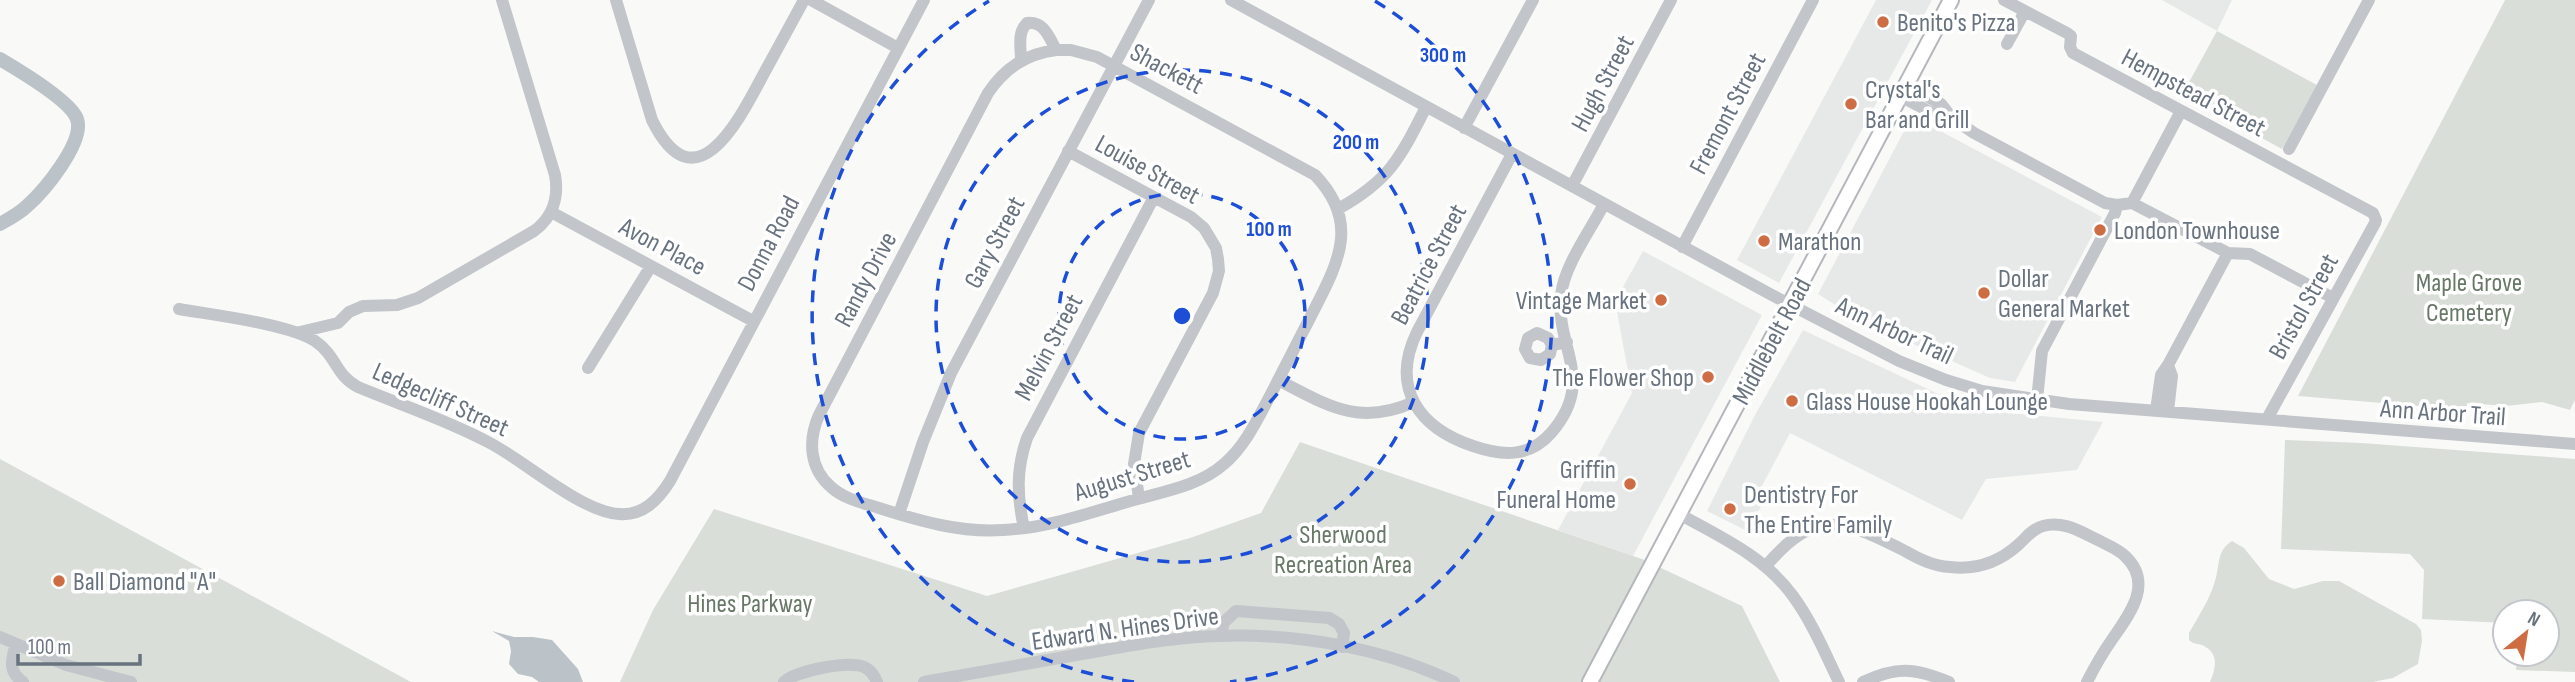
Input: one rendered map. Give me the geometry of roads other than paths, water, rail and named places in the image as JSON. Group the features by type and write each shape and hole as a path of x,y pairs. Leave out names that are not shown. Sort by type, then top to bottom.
{"main road":[{"name":"Middlebelt Road","path":"1590,682 1951,0"}],"street":[{"path":"300,332 338,323 349,312 363,306 397,305 418,298 534,231 551,212 556,196 555,175 502,0"},
{"path":"616,0 657,132 673,150 684,156 695,157 708,153 730,133 804,0"},
{"path":"811,0 898,48"},
{"name":"Donna Road","path":"650,505 670,481 924,0"},
{"name":"Gary Street","path":"899,514 923,442 951,373 1149,0"},
{"name":"Ann Arbor Trail","path":"1231,0 1250,5 1426,107 1790,305 1921,370 1982,391 2037,400 2372,430 2575,444"},
{"path":"1464,128 1533,0"},
{"name":"Hugh Street","path":"1572,186 1671,0"},
{"name":"Fremont Street","path":"1682,247 1813,0"},
{"name":"Hempstead Street","path":"2004,0 2071,36 2070,47 2073,53 2375,216"},
{"path":"2289,149 2369,0"},
{"path":"2007,44 2025,11"},
{"path":"1021,60 1020,36 1027,23 1042,27 1056,50"},
{"name":"Shackett","path":"974,120 995,83 1021,60 1056,50 1086,52 1306,168 1325,185 1338,209"},
{"path":"1903,90 1930,112 1952,118 2032,166 2105,203 2132,203 2228,253 2250,254 2333,298"},
{"path":"1338,209 1368,191 1388,173 1402,153 1426,107"},
{"path":"2132,203 2181,111"},
{"name":"Randy Drive","path":"815,463 811,436 819,415 974,120"},
{"name":"Louise Street","path":"1068,151 1191,217 1204,228 1216,248 1219,271 1213,293 1139,433 1134,464 1139,498"},
{"name":"Beatrice Street","path":"1414,402 1407,371 1413,340 1512,154"},
{"name":"Melvin Street","path":"1024,528 1017,481 1027,438 1154,197"},
{"path":"1278,380 1329,407 1351,413 1378,414 1414,402 1426,420 1446,436 1496,453 1521,452 1535,446 1551,433 1570,399 1573,384 1561,309 1563,284 1604,204"},
{"path":"2037,400 2042,351 2117,205"},
{"name":"August Street","path":"815,463 825,481 838,493 899,514 960,529 995,531 1061,521 1195,482 1225,463 1247,439 1278,380 1338,262 1342,236 1338,209"},
{"name":"Avon Place","path":"551,212 753,321"},
{"name":"Bristol Street","path":"2267,419 2375,223 2375,216"},
{"path":"2162,411 2161,375 2228,253"},
{"path":"588,368 651,266"},
{"name":"Ledgecliff Street","path":"180,309 300,332 331,354 340,372 350,383 489,442 595,509 623,514 637,512 650,505"},
{"path":"1552,345 1567,341"},
{"path":"1679,514 1738,546 1766,566 1785,585 1800,605 1839,682"},
{"path":"1766,566 1783,546 1796,536 1824,525 1860,529 1923,561 1969,569 2000,558 2042,526 2052,524 2071,527 2125,556 2136,573 2139,586 2130,614 2087,682"},
{"path":"1222,636 1223,623 1236,611 1329,618 1339,624 1344,633 1342,647"},
{"name":"Edward N. Hines Drive","path":"924,682 1146,643 1222,636 1272,637 1342,647 1400,661 1454,682"},
{"path":"0,637 66,664 131,682"},
{"path":"16,644 10,662 13,671 23,682"},
{"path":"783,682 793,674 856,665 866,668 877,682"},
{"path":"1863,682 1882,673 1904,670 1926,673 1949,682"}],"waterway":[{"path":"0,59 65,103 77,119 78,129 69,153 52,178 24,209 0,224"}],"place":[{"name":"Benito's Pizza","path":"1883,22"},
{"name":"Crystal's Bar and Grill","path":"1851,104"},
{"name":"London Townhouse","path":"2100,230"},
{"name":"Marathon","path":"1764,241"},
{"name":"Dollar General Market","path":"1984,293"},
{"name":"Vintage Market","path":"1661,300"},
{"name":"The Flower Shop","path":"1708,377"},
{"name":"Glass House Hookah Lounge","path":"1792,401"},
{"name":"Griffin Funeral Home","path":"1630,484"},
{"name":"Dentistry For The Entire Family","path":"1730,509"},
{"name":"Ball Diamond \"A\"","path":"59,581"}],"park label":[{"name":"Maple Grove Cemetery","path":"2469,297"},
{"name":"Sherwood Recreation Area","path":"1343,549"},
{"name":"Hines Parkway","path":"750,603"}]}
